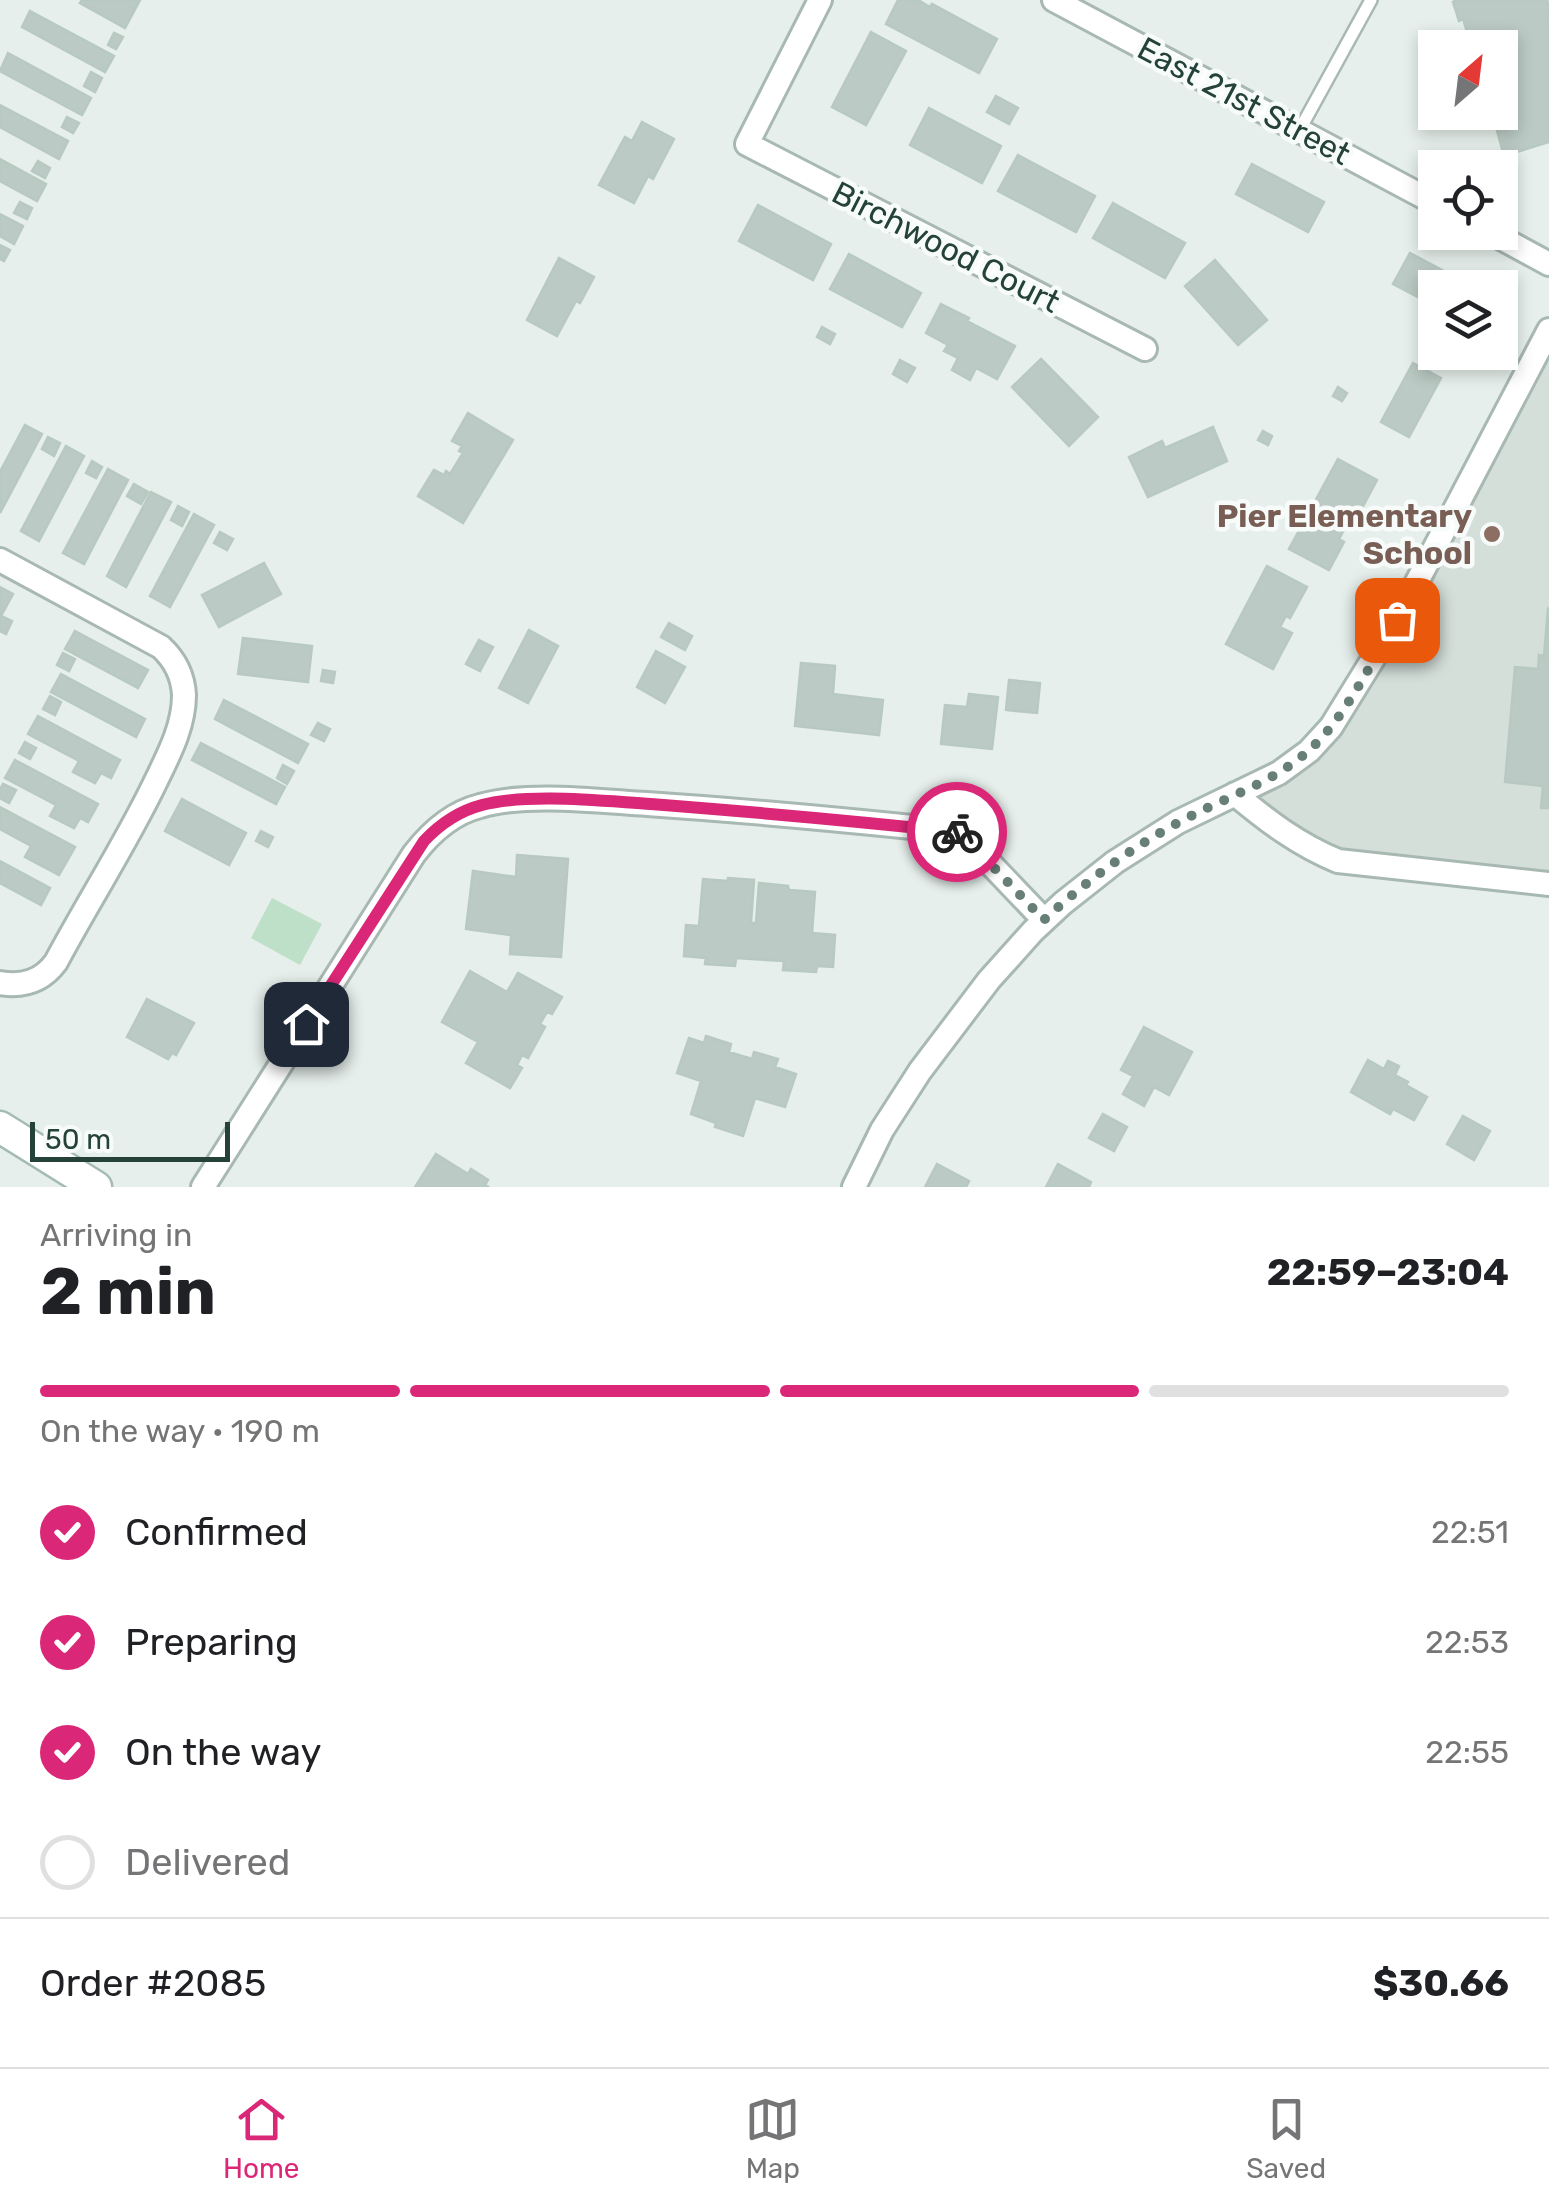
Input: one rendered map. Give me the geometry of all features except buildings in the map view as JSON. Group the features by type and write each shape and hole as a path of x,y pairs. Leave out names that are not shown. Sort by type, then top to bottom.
{"main road":[{"path":"0,1127 96,1187"}],"street":[{"name":"Birchwood Court","path":"820,0 748,144 1144,350"},
{"name":"East 21st Street","path":"1054,0 1418,194"},
{"path":"1518,247 1549,264"},
{"path":"854,1187 882,1130 927,1061 1010,955 1044,920 1128,852 1178,822 1278,773 1320,740 1397,620 1549,330"},
{"path":"0,560 161,647 180,674 184,698 173,745 56,962 31,982 0,983"},
{"path":"1235,794 1281,830 1338,860 1549,884"},
{"path":"204,1187 414,854 443,824 480,806 505,801 606,802 960,832 1044,920"}],"lane":[{"path":"1300,131 1370,0"}],"shaded area":[{"name":"Pier Elementary School","path":"1549,329 1549,887 1364,865 1235,794 1320,740"}],"green space":[{"path":"272,898 322,924 300,965 251,938"}],"way so far":[{"path":"957,832 1044,920 1082,886 1149,839 1278,773 1308,752 1336,720 1397,620"}],"place":[{"name":"Pier Elementary School","path":"1492,534"}],"route":[{"path":"306,1024 424,841 456,815 480,806 505,801 606,802 782,814 957,832"}]}
